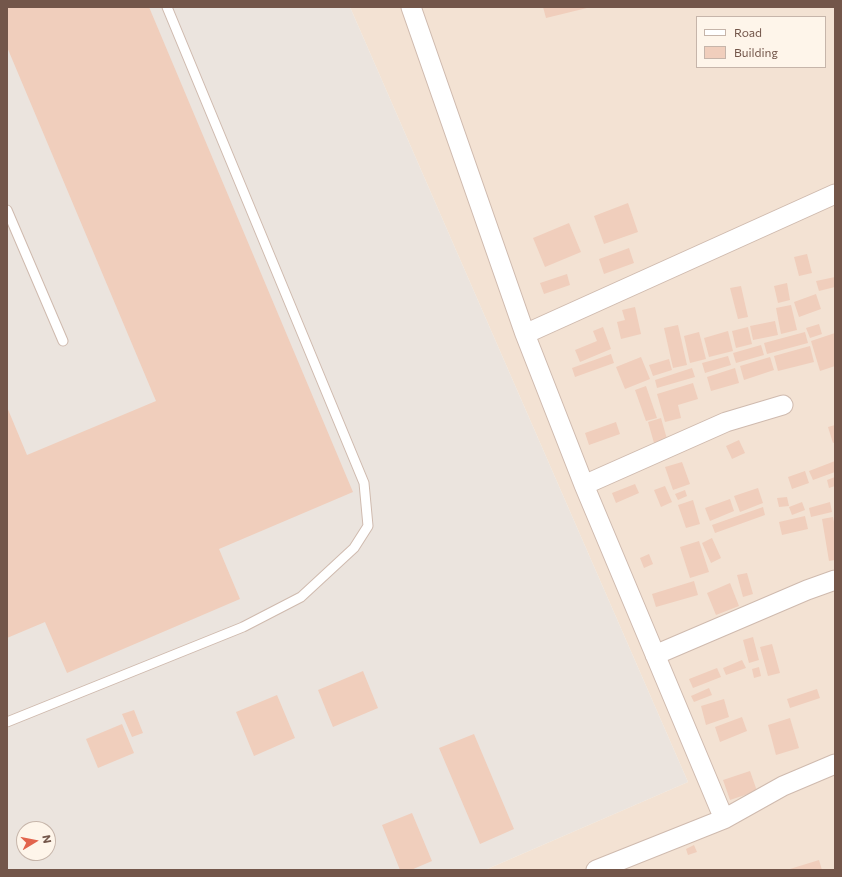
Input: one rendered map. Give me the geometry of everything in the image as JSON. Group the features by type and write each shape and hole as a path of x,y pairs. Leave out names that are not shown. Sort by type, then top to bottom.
{"street":[{"path":"411,7 525,334 584,485 724,819"},
{"path":"525,334 835,194"},
{"path":"584,485 726,422 783,405"},
{"path":"655,655 807,590 835,580"},
{"path":"596,870 724,819 783,786 835,764"}],"lane":[{"path":"7,722 243,627 301,597 354,548 368,526 364,483 167,7"},
{"path":"7,210 63,341"}],"shaded area":[{"path":"7,7 350,7 688,782 485,870 7,870"},
{"path":"350,7 835,7 835,870 485,870 688,782"}],"building":[{"path":"7,7 149,7 353,492 219,549 240,599 67,673 45,622 7,638 7,407 27,455 156,401 7,47"},
{"path":"543,7 587,7 587,8 546,18"},
{"path":"628,203 638,232 604,244 594,216"},
{"path":"569,223 581,252 545,267 533,238"},
{"path":"629,248 634,263 604,274 599,259"},
{"path":"807,254 812,273 799,276 794,257"},
{"path":"567,274 570,285 544,294 540,283"},
{"path":"835,277 835,287 819,291 816,281"},
{"path":"787,283 790,300 778,303 774,286"},
{"path":"741,286 748,317 738,319 730,288"},
{"path":"816,294 821,309 799,317 794,302"},
{"path":"791,305 797,330 781,334 776,308"},
{"path":"635,307 641,334 621,339 617,322 625,320 622,310"},
{"path":"775,321 778,335 753,340 750,326"},
{"path":"819,324 822,334 810,338 806,328"},
{"path":"678,325 687,365 673,368 664,328"},
{"path":"603,327 611,349 580,362 575,350 597,341 593,331"},
{"path":"748,327 752,344 736,348 732,331"},
{"path":"728,331 733,351 709,357 704,338"},
{"path":"699,332 706,359 690,363 684,336"},
{"path":"805,332 808,343 767,354 764,343"},
{"path":"835,333 835,366 820,371 811,341"},
{"path":"761,345 764,355 736,363 733,353"},
{"path":"810,346 814,362 778,371 774,356"},
{"path":"611,354 614,363 575,377 572,368"},
{"path":"728,356 731,365 705,373 702,363"},
{"path":"641,357 650,379 625,389 616,367"},
{"path":"770,357 774,370 744,380 740,366"},
{"path":"669,359 672,370 653,376 649,365"},
{"path":"692,368 695,377 657,388 655,380"},
{"path":"735,368 739,383 711,391 707,377"},
{"path":"693,383 698,399 678,405 681,418 665,422 657,394"},
{"path":"646,386 657,418 646,421 635,390"},
{"path":"661,418 667,439 654,443 648,422"},
{"path":"616,422 620,434 589,445 585,433"},
{"path":"835,425 835,442 833,443 828,427"},
{"path":"739,440 745,453 732,459 726,446"},
{"path":"835,461 835,472 813,480 809,471"},
{"path":"682,462 690,484 673,490 665,467"},
{"path":"805,471 809,483 792,489 788,477"},
{"path":"835,477 835,486 829,488 827,480"},
{"path":"635,484 639,493 616,503 612,493"},
{"path":"665,486 672,502 661,507 654,490"},
{"path":"758,488 763,503 740,512 734,496"},
{"path":"685,490 687,496 678,500 675,494"},
{"path":"787,497 789,506 779,507 777,498"},
{"path":"730,499 734,511 710,521 705,508"},
{"path":"693,500 700,524 686,528 678,505"},
{"path":"802,502 805,510 792,515 789,507"},
{"path":"830,502 832,512 811,517 809,508"},
{"path":"763,507 765,515 715,533 712,525"},
{"path":"805,516 808,529 782,535 779,522"},
{"path":"833,517 835,527 835,560 829,561 822,519"},
{"path":"712,538 721,558 711,563 702,543"},
{"path":"699,541 709,572 690,578 680,547"},
{"path":"649,554 653,564 644,568 640,558"},
{"path":"747,573 753,594 743,597 737,575"},
{"path":"694,581 698,595 656,607 652,594"},
{"path":"730,583 739,606 716,615 707,593"},
{"path":"753,637 759,660 749,663 743,640"},
{"path":"772,644 780,673 768,676 760,647"},
{"path":"742,660 746,668 726,675 723,668"},
{"path":"759,667 761,676 754,678 752,669"},
{"path":"717,668 721,677 693,688 689,679"},
{"path":"363,671 378,708 333,727 318,690"},
{"path":"709,688 712,695 694,702 691,696"},
{"path":"817,689 820,698 790,708 787,699"},
{"path":"277,695 295,738 254,756 236,712"},
{"path":"724,699 729,717 706,725 701,706"},
{"path":"134,710 143,733 132,737 122,714"},
{"path":"742,717 747,731 720,742 715,727"},
{"path":"790,718 799,748 776,755 768,725"},
{"path":"122,724 134,753 98,768 86,739"},
{"path":"474,734 514,829 480,844 439,748"},
{"path":"750,771 757,791 730,800 723,780"},
{"path":"412,813 432,861 411,870 400,870 382,825"},
{"path":"694,845 697,852 688,855 686,849"},
{"path":"819,860 822,870 790,870 790,869"}]}
